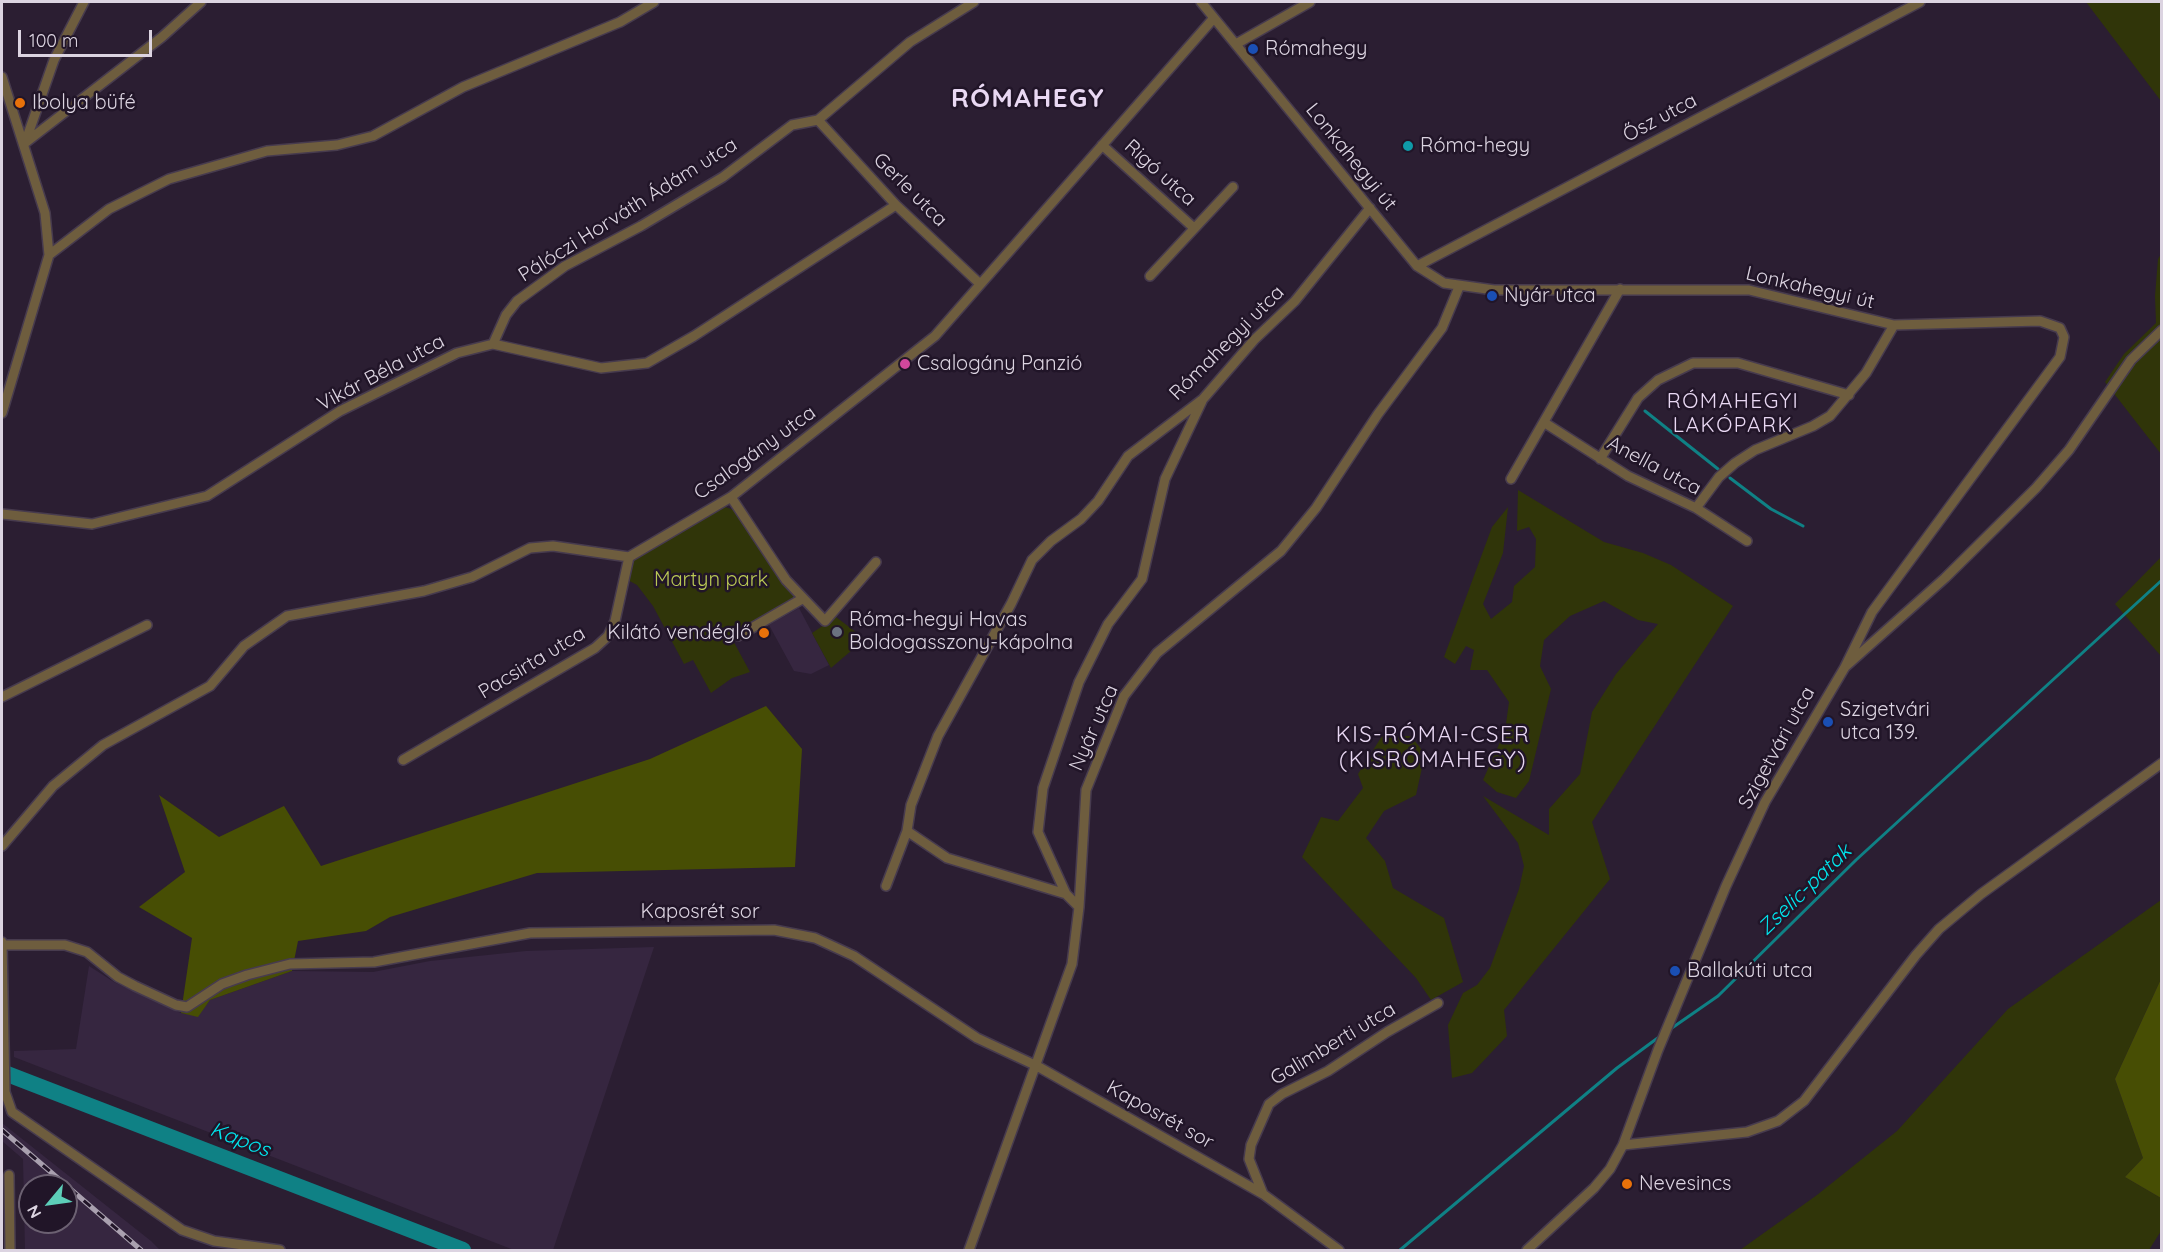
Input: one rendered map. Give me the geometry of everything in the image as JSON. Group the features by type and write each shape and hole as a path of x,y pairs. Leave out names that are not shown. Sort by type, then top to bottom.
{"street":[{"path":"25,143 54,60 84,2"},
{"path":"25,143 162,37 201,2"},
{"path":"49,255 109,209 169,179 267,151 337,145 373,136 464,87 620,22 654,2"},
{"name":"Pálóczi Horváth Ádám utca","path":"493,344 506,315 517,301 565,266 641,226 723,177 792,125 818,120 910,42 974,2"},
{"name":"Lonkahegyi út","path":"1201,2 1213,20 1236,44 1417,266 1444,283 1459,287 1494,290 1749,290 1894,324 2040,321 2052,323 2060,328 2064,337 2060,357 1872,612 1845,666"},
{"path":"1284,2 1289,12"},
{"path":"1236,44 1310,2"},
{"name":"Ősz utca","path":"1417,266 1920,2"},
{"name":"Csalogány utca","path":"629,557 731,497 935,336 979,283 1213,20"},
{"path":"2,77 25,143 45,213 49,255 2,413"},
{"name":"Gerle utca","path":"818,120 896,205 979,283"},
{"name":"Rigó utca","path":"1102,145 1194,228"},
{"name":"Rigó utca","path":"1150,276 1233,187"},
{"name":"Vikár Béla utca","path":"2,514 92,524 207,496 340,411 457,352 493,344 601,368 646,363 694,336 896,205"},
{"name":"Rómahegyi utca","path":"886,886 908,831 911,805 938,736 1011,604 1032,560 1051,541 1081,519 1098,501 1128,456 1203,399 1254,340 1295,301 1370,208"},
{"name":"Nyár utca","path":"969,1251 1072,964 1079,907 1086,790 1124,696 1157,653 1281,551 1309,517 1378,414 1442,328 1459,287"},
{"path":"1511,478 1545,423 1620,289"},
{"path":"1696,508 1719,477 1735,463 1755,450 1813,426 1830,416 1866,373 1894,324"},
{"name":"Szigetvári utca","path":"1527,1251 1594,1188 1610,1169 1623,1145 1658,1050 1726,886 1765,802 1845,666 1945,578 2036,488 2069,450 2131,360 2162,330"},
{"path":"1600,459 1638,398 1658,380 1693,363 1738,363 1849,395"},
{"path":"1079,907 1066,894 1047,858 1038,832 1043,788 1079,682 1108,624 1142,579 1165,479 1203,399"},
{"name":"Anella utca","path":"1545,423 1600,459 1662,494 1696,508 1747,541"},
{"path":"731,497 772,560 802,599 825,621 876,562"},
{"path":"2,846 53,786 102,745 210,686 244,646 287,616 424,591 472,577 530,548 554,546 629,557"},
{"name":"Pacsirta utca","path":"403,760 596,648 609,636 615,621 629,557"},
{"path":"738,636 802,599"},
{"path":"2,696 147,625"},
{"path":"1623,1145 1747,1132 1778,1121 1804,1101 1916,955 1939,929 1981,894 2162,763"},
{"path":"908,831 947,858 1066,894"},
{"name":"Kaposrét sor","path":"2,944 64,945 87,952 118,977 176,1005 187,1006 222,984 290,964 374,962 530,933 774,930 815,938 854,956 977,1038 1037,1066 1263,1194 1339,1251"},
{"path":"2,944 5,1092 12,1112 182,1230 214,1241 279,1251"},
{"name":"Galimberti utca","path":"1263,1194 1249,1159 1258,1125 1269,1104 1282,1094 1328,1071 1387,1032 1438,1003"},
{"path":"9,1175 10,1251"}],"shaded area":[{"path":"799,608 829,665 811,674 794,671 769,625"},
{"path":"654,947 553,1250 514,1250 14,1057 14,1051 76,1049 89,966 114,982 181,1013 198,1016 210,1000 292,971 373,972 430,961 526,951"},
{"path":"2,1123 66,1174 23,1174 23,1159 2,1141"},
{"path":"78,1183 160,1250 25,1250 25,1234 78,1234"}],"green space":[{"path":"2086,2 2161,2 2161,101"},
{"path":"2161,254 2161,454 2105,382 2124,354 2156,323 2155,296 2158,259"},
{"path":"1518,490 1604,542 1643,553 1671,565 1733,606 1592,822 1610,879 1504,1010 1507,1036 1472,1073 1452,1078 1448,1025 1463,993 1477,985 1490,968 1519,889 1524,866 1518,843 1483,796 1549,835 1549,809 1580,774 1592,712 1616,674 1658,624 1638,620 1604,601 1570,616 1544,640 1540,666 1551,689 1529,781 1516,798 1497,792 1483,780 1505,731 1509,702 1487,670 1470,670 1474,650 1466,646 1455,664 1444,657 1492,527 1508,507 1503,553 1483,604 1491,619 1512,602 1514,586 1535,567 1536,539 1529,527 1517,531"},
{"name":"Martyn park","path":"725,507 734,510 796,599 730,635 750,672 732,678 711,693 693,660 684,664 653,606 637,585 626,579 633,559"},
{"path":"2161,557 2161,656 2115,604"},
{"path":"836,617 865,639 831,668 812,633"},
{"path":"766,706 802,749 795,867 537,873 390,917 366,931 298,941 292,971 210,1000 198,1017 181,1013 192,938 139,907 185,872 159,795 219,837 284,806 321,866 650,759"},
{"path":"1382,736 1411,736 1425,754 1416,795 1384,811 1366,838 1385,861 1393,888 1444,918 1463,982 1431,1000 1416,978 1302,857 1321,817 1338,821 1363,788 1358,774"},
{"path":"2161,900 2161,979 2115,1079 2143,1158 2125,1177 2161,1198 2161,1231 2149,1250 1740,1250 1817,1195 1897,1131 2008,1009"},
{"path":"2161,979 2161,1198 2125,1177 2143,1158 2115,1079"}],"waterway":[{"path":"1645,411 1718,469"},
{"path":"1730,478 1771,509 1803,526"},
{"name":"Zselic-patak","path":"1669,1030 1718,996 1856,860 2162,580"},
{"name":"Zselic-patak","path":"1400,1250 1617,1068 1659,1037"},
{"name":"Kapos","path":"2,1072 463,1250"}],"railway":[{"path":"2,1130 141,1250"}],"place":[{"name":"Rómahegy","path":"1253,49"},
{"name":"Ibolya büfé","path":"20,103"},
{"name":"Róma-hegy","path":"1408,146"},
{"name":"Nyár utca","path":"1492,296"},
{"name":"Csalogány Panzió","path":"905,364"},
{"name":"Róma-hegyi Havas Boldogasszony-kápolna","path":"837,632"},
{"name":"Kilátó vendéglő","path":"764,633"},
{"name":"Szigetvári utca 139.","path":"1828,722"},
{"name":"Ballakúti utca","path":"1675,971"},
{"name":"Nevesincs","path":"1627,1184"}],"district":[{"name":"RÓMAHEGY","path":"1028,99"},
{"name":"RÓMAHEGYI LAKÓPARK","path":"1733,414"},
{"name":"KIS-RÓMAI-CSER (KISRÓMAHEGY)","path":"1433,748"}]}
